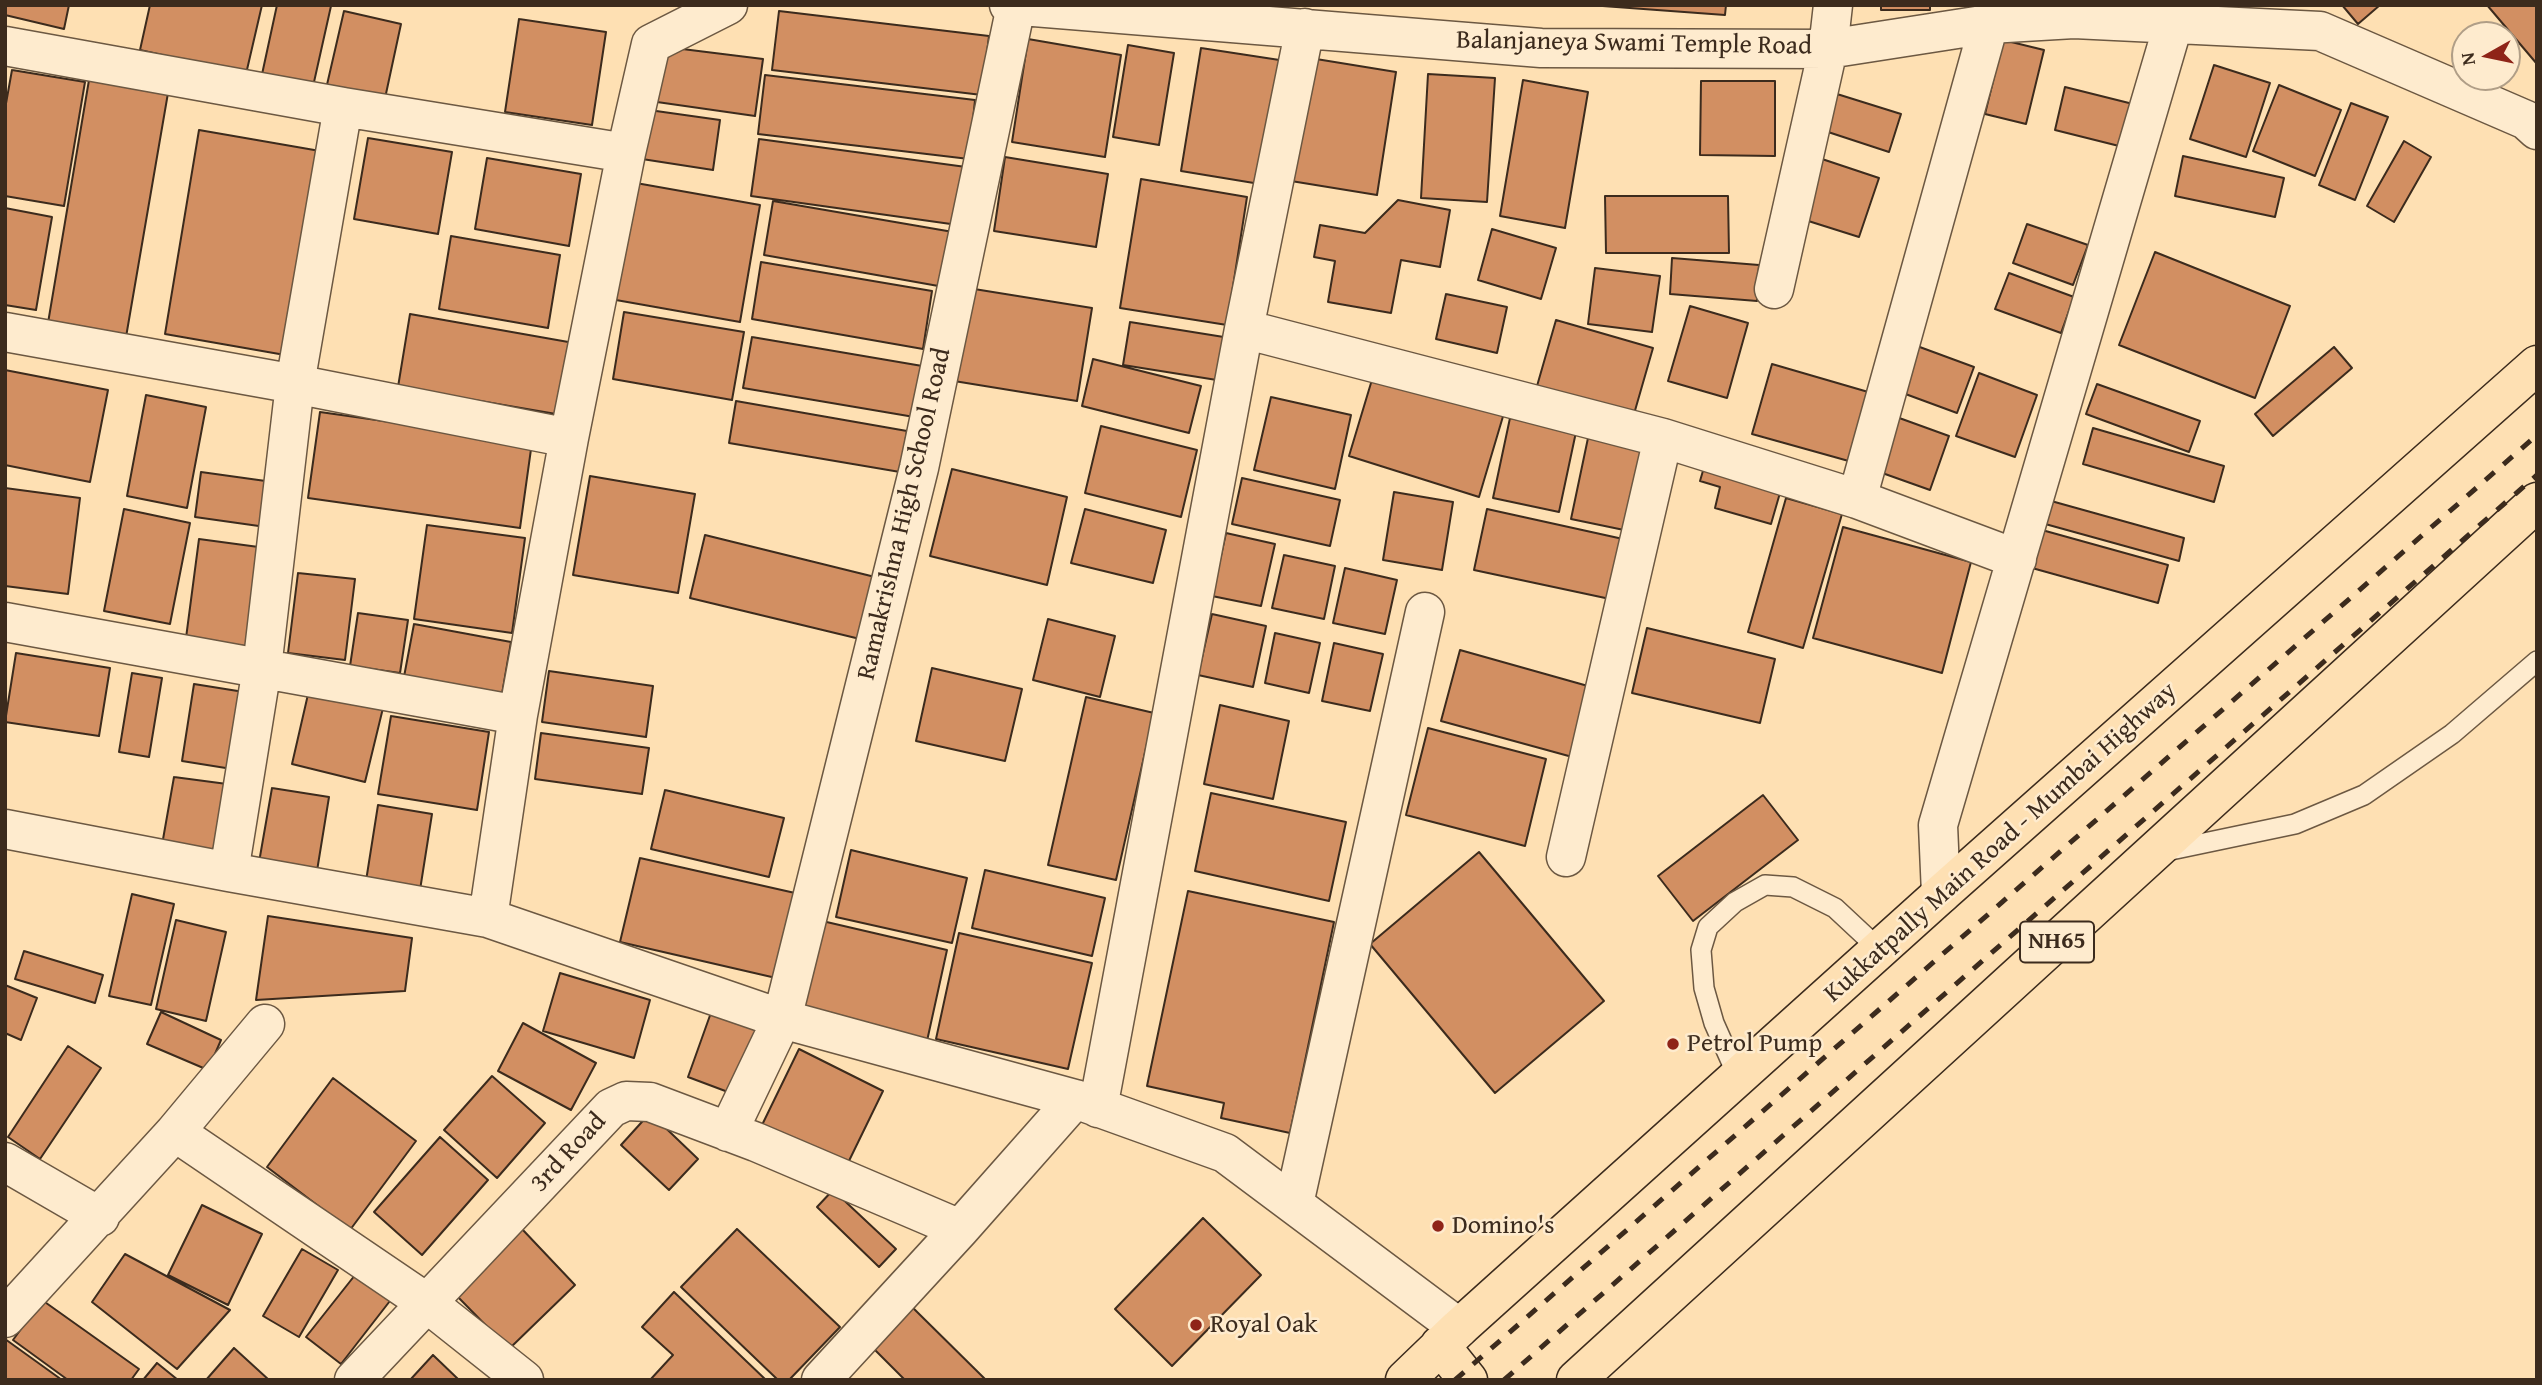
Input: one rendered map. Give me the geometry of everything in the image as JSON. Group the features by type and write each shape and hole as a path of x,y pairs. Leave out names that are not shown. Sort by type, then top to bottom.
{"highway":[{"name":"Kukkatpally Main Road - Mumbai Highway","path":"1405,1380 1941,894 2537,365"},
{"name":"NH65","path":"1576,1380 2537,502"},
{"path":"1450,1337 1468,1380"}],"street":[{"path":"488,918 518,715 569,438 626,153 651,44 729,5"},
{"name":"Balanjaneya Swami Temple Road","path":"1009,5 1541,48 1828,49 1989,24 2183,11 2320,31 2526,120 2537,130"},
{"path":"1774,289 1828,49 1833,5"},
{"name":"Ramakrishna High School Road","path":"728,1132 782,1019 919,468 1016,6"},
{"path":"1941,894 1938,825 2183,11"},
{"path":"1857,499 1989,24"},
{"path":"821,1380 961,1229 1087,1103 1305,28"},
{"path":"5,46 343,107 626,153"},
{"path":"229,872 262,668 295,384 343,107"},
{"path":"1244,329 1663,438 1857,499 2017,559"},
{"path":"5,332 295,384 569,438"},
{"path":"1566,856 1663,438"},
{"path":"1294,1204 1425,612"},
{"path":"5,622 518,715"},
{"path":"5,829 488,918 782,1019 1087,1103 1225,1153 1294,1204 1450,1337"},
{"path":"5,1318 100,1217 265,1024"},
{"name":"3rd Road","path":"354,1380 611,1108 626,1101 650,1102 961,1229"},
{"path":"175,1132 427,1303 524,1380"},
{"path":"5,1162 100,1217"}],"lane":[{"path":"2155,853 2295,824 2364,795 2452,734 2537,660"},
{"path":"1738,1077 1714,1023 1703,988 1701,950 1708,927 1735,902 1765,885 1793,887 1835,908 1880,950"}],"building":[{"path":"5,5 69,5 64,29 5,15"},
{"path":"150,5 262,5 246,74 140,50"},
{"path":"277,5 331,6 312,91 261,79"},
{"path":"1589,5 1726,5 1725,15"},
{"path":"1881,5 1930,5 1930,10 1881,10"},
{"path":"2342,5 2380,5 2358,24"},
{"path":"2487,5 2537,5 2537,64 2521,45 2521,21 2501,21"},
{"path":"344,11 401,24 384,103 326,89"},
{"path":"779,11 989,36 982,95 772,70"},
{"path":"519,19 606,32 592,125 505,112"},
{"path":"1028,39 1121,55 1105,157 1012,142"},
{"path":"2003,40 2044,50 2026,124 1985,114"},
{"path":"1128,45 1174,53 1159,145 1113,137"},
{"path":"658,46 763,59 755,116 650,101"},
{"path":"1201,48 1286,61 1266,185 1181,171"},
{"path":"1310,58 1396,72 1377,195 1291,181"},
{"path":"2214,65 2270,83 2246,157 2190,139"},
{"path":"12,70 85,82 64,206 5,196 5,109"},
{"path":"1428,74 1495,78 1487,202 1421,198"},
{"path":"765,75 975,100 969,159 758,134"},
{"path":"89,80 168,93 126,337 48,323"},
{"path":"1523,80 1588,92 1565,228 1500,216"},
{"path":"1701,81 1775,81 1775,156 1700,155"},
{"path":"2279,85 2341,110 2315,176 2253,151"},
{"path":"2065,87 2133,104 2123,147 2055,130"},
{"path":"1837,94 1901,114 1889,152 1825,131"},
{"path":"2351,103 2388,117 2355,200 2319,185"},
{"path":"649,110 720,120 713,170 642,159"},
{"path":"199,130 320,151 285,355 165,334"},
{"path":"368,138 452,152 438,234 354,219"},
{"path":"759,139 966,167 958,225 751,196"},
{"path":"2404,141 2431,157 2394,222 2367,206"},
{"path":"2183,156 2284,178 2275,217 2175,196"},
{"path":"1005,157 1108,174 1096,247 994,231"},
{"path":"487,158 581,174 569,246 475,229"},
{"path":"1822,159 1879,178 1859,237 1802,219"},
{"path":"1141,179 1247,197 1227,325 1120,308"},
{"path":"636,183 760,205 740,322 616,300"},
{"path":"1605,196 1728,196 1729,253 1606,253"},
{"path":"1398,200 1450,210 1440,267 1401,260 1391,313 1328,302 1335,261 1314,257 1320,225 1365,233"},
{"path":"773,201 953,232 944,287 764,255"},
{"path":"5,208 52,217 36,310 5,305"},
{"path":"2027,224 2088,245 2073,285 2013,263"},
{"path":"1492,229 1556,248 1541,299 1478,280"},
{"path":"451,236 560,255 548,328 439,309"},
{"path":"2155,252 2290,306 2255,398 2119,345"},
{"path":"1672,258 1759,265 1757,301 1670,294"},
{"path":"761,262 932,291 923,349 752,319"},
{"path":"1595,268 1660,276 1652,332 1588,324"},
{"path":"2009,273 2074,297 2061,333 1995,309"},
{"path":"968,288 1092,308 1077,401 954,381"},
{"path":"1446,294 1507,307 1497,353 1436,339"},
{"path":"1690,306 1748,323 1727,398 1668,381"},
{"path":"624,312 744,332 732,400 613,379"},
{"path":"410,314 574,343 562,415 398,387"},
{"path":"1556,320 1653,348 1634,414 1537,386"},
{"path":"1130,322 1230,338 1223,381 1123,365"},
{"path":"752,337 934,368 926,419 743,388"},
{"path":"1917,346 1974,367 1957,413 1900,392"},
{"path":"2334,347 2352,368 2273,436 2255,414"},
{"path":"1093,359 1201,386 1189,433 1082,406"},
{"path":"1772,364 1882,396 1863,465 1752,434"},
{"path":"5,370 108,390 90,482 5,465"},
{"path":"1374,373 1504,413 1479,497 1349,456"},
{"path":"1979,373 2037,395 2015,457 1956,436"},
{"path":"2097,384 2200,421 2189,452 2086,414"},
{"path":"146,395 206,407 187,508 127,496"},
{"path":"1271,397 1351,415 1335,489 1254,470"},
{"path":"736,401 907,431 900,472 729,443"},
{"path":"320,412 532,442 520,528 308,498"},
{"path":"1891,415 1949,436 1930,490 1871,469"},
{"path":"1510,418 1576,432 1559,512 1493,498"},
{"path":"1101,426 1197,450 1181,517 1085,493"},
{"path":"2093,428 2224,466 2214,502 2083,464"},
{"path":"1588,438 1641,450 1624,530 1571,519"},
{"path":"1707,457 1784,479 1771,524 1715,508 1720,487 1700,481"},
{"path":"952,469 1067,497 1047,585 930,556"},
{"path":"201,472 280,483 273,528 195,517"},
{"path":"590,476 695,494 678,593 573,575"},
{"path":"1242,478 1340,500 1330,546 1232,524"},
{"path":"5,488 80,498 68,594 5,586"},
{"path":"1394,492 1453,502 1442,570 1383,560"},
{"path":"1786,498 1842,514 1803,648 1748,632"},
{"path":"2044,499 2184,538 2179,561 2038,522"},
{"path":"124,509 190,523 170,624 104,611"},
{"path":"1085,509 1166,530 1153,583 1071,563"},
{"path":"1487,509 1623,539 1610,599 1474,570"},
{"path":"427,525 525,538 512,633 414,619"},
{"path":"1843,527 1971,562 1942,673 1813,638"},
{"path":"2042,530 2168,565 2158,603 2032,568"},
{"path":"1226,533 1275,544 1261,606 1212,596"},
{"path":"705,535 875,577 860,639 690,598"},
{"path":"199,539 266,548 252,647 186,638"},
{"path":"1284,555 1335,566 1324,619 1272,608"},
{"path":"1345,568 1397,580 1385,634 1333,623"},
{"path":"298,573 355,579 345,660 288,653"},
{"path":"358,613 408,620 400,673 350,666"},
{"path":"1212,614 1266,626 1253,687 1198,675"},
{"path":"1048,619 1115,636 1100,697 1033,680"},
{"path":"414,624 511,642 501,700 403,682"},
{"path":"1647,628 1775,659 1760,723 1632,693"},
{"path":"1275,633 1320,643 1309,693 1265,683"},
{"path":"1334,643 1383,654 1370,711 1322,701"},
{"path":"1460,650 1595,688 1576,758 1441,721"},
{"path":"16,653 110,668 99,736 5,722"},
{"path":"932,668 1022,689 1005,761 916,741"},
{"path":"549,671 653,686 646,737 542,722"},
{"path":"132,673 162,678 149,757 119,752"},
{"path":"194,684 244,692 232,769 182,761"},
{"path":"309,690 383,708 365,782 292,764"},
{"path":"1086,697 1154,713 1116,880 1048,865"},
{"path":"1220,705 1289,721 1273,799 1204,784"},
{"path":"391,716 489,732 477,810 378,794"},
{"path":"1428,728 1546,759 1525,846 1406,815"},
{"path":"541,733 649,748 642,794 535,779"},
{"path":"174,777 227,784 215,854 162,845"},
{"path":"272,788 329,797 316,877 258,868"},
{"path":"665,790 784,818 769,877 651,849"},
{"path":"1211,793 1346,822 1329,901 1195,871"},
{"path":"1763,795 1798,840 1693,921 1658,876"},
{"path":"378,805 432,814 420,890 366,881"},
{"path":"851,850 967,878 952,943 836,917"},
{"path":"1479,852 1604,1001 1495,1093 1370,944"},
{"path":"640,858 795,893 776,978 620,942"},
{"path":"985,870 1105,898 1092,956 972,928"},
{"path":"1188,891 1334,922 1290,1133 1221,1118 1224,1103 1147,1086"},
{"path":"132,894 174,904 151,1005 109,996"},
{"path":"268,916 412,938 405,991 256,1000"},
{"path":"176,920 226,932 206,1021 156,1009"},
{"path":"818,920 947,950 927,1041 798,1011"},
{"path":"959,933 1092,963 1068,1069 936,1039"},
{"path":"24,951 103,975 95,1003 15,979"},
{"path":"560,973 650,1000 634,1058 543,1031"},
{"path":"5,985 37,998 21,1040 5,1033"},
{"path":"713,1007 762,1024 736,1095 688,1077"},
{"path":"161,1012 221,1040 208,1070 147,1044"},
{"path":"523,1023 596,1063 571,1110 498,1071"},
{"path":"68,1046 101,1068 40,1159 8,1137"},
{"path":"799,1049 883,1091 846,1167 762,1125"},
{"path":"492,1076 545,1123 497,1178 444,1130"},
{"path":"333,1078 416,1141 350,1230 267,1167"},
{"path":"650,1113 698,1159 669,1190 621,1145"},
{"path":"440,1137 488,1180 422,1255 374,1212"},
{"path":"833,1190 896,1249 879,1267 817,1207"},
{"path":"202,1205 262,1234 228,1305 168,1275"},
{"path":"1203,1218 1261,1275 1172,1366 1115,1309"},
{"path":"522,1229 575,1285 509,1349 455,1294"},
{"path":"737,1229 840,1327 789,1380 778,1380 681,1287"},
{"path":"302,1249 338,1270 299,1337 263,1316"},
{"path":"125,1254 230,1310 177,1369 92,1302"},
{"path":"359,1270 393,1297 341,1364 306,1337"},
{"path":"674,1292 766,1380 650,1380 673,1355 642,1327"},
{"path":"42,1300 139,1369 131,1380 68,1380 13,1340"},
{"path":"906,1301 986,1380 905,1380 867,1342"},
{"path":"5,1339 62,1380 5,1380"},
{"path":"234,1348 269,1380 206,1380"},
{"path":"433,1355 459,1380 410,1380"},
{"path":"157,1363 178,1380 143,1380"}],"railway":[{"path":"1455,1380 2537,435"},
{"path":"1504,1380 2537,475"}],"place":[{"name":"Petrol Pump","path":"1673,1044"},
{"name":"Domino's","path":"1438,1226"},
{"name":"Royal Oak","path":"1196,1325"}]}
